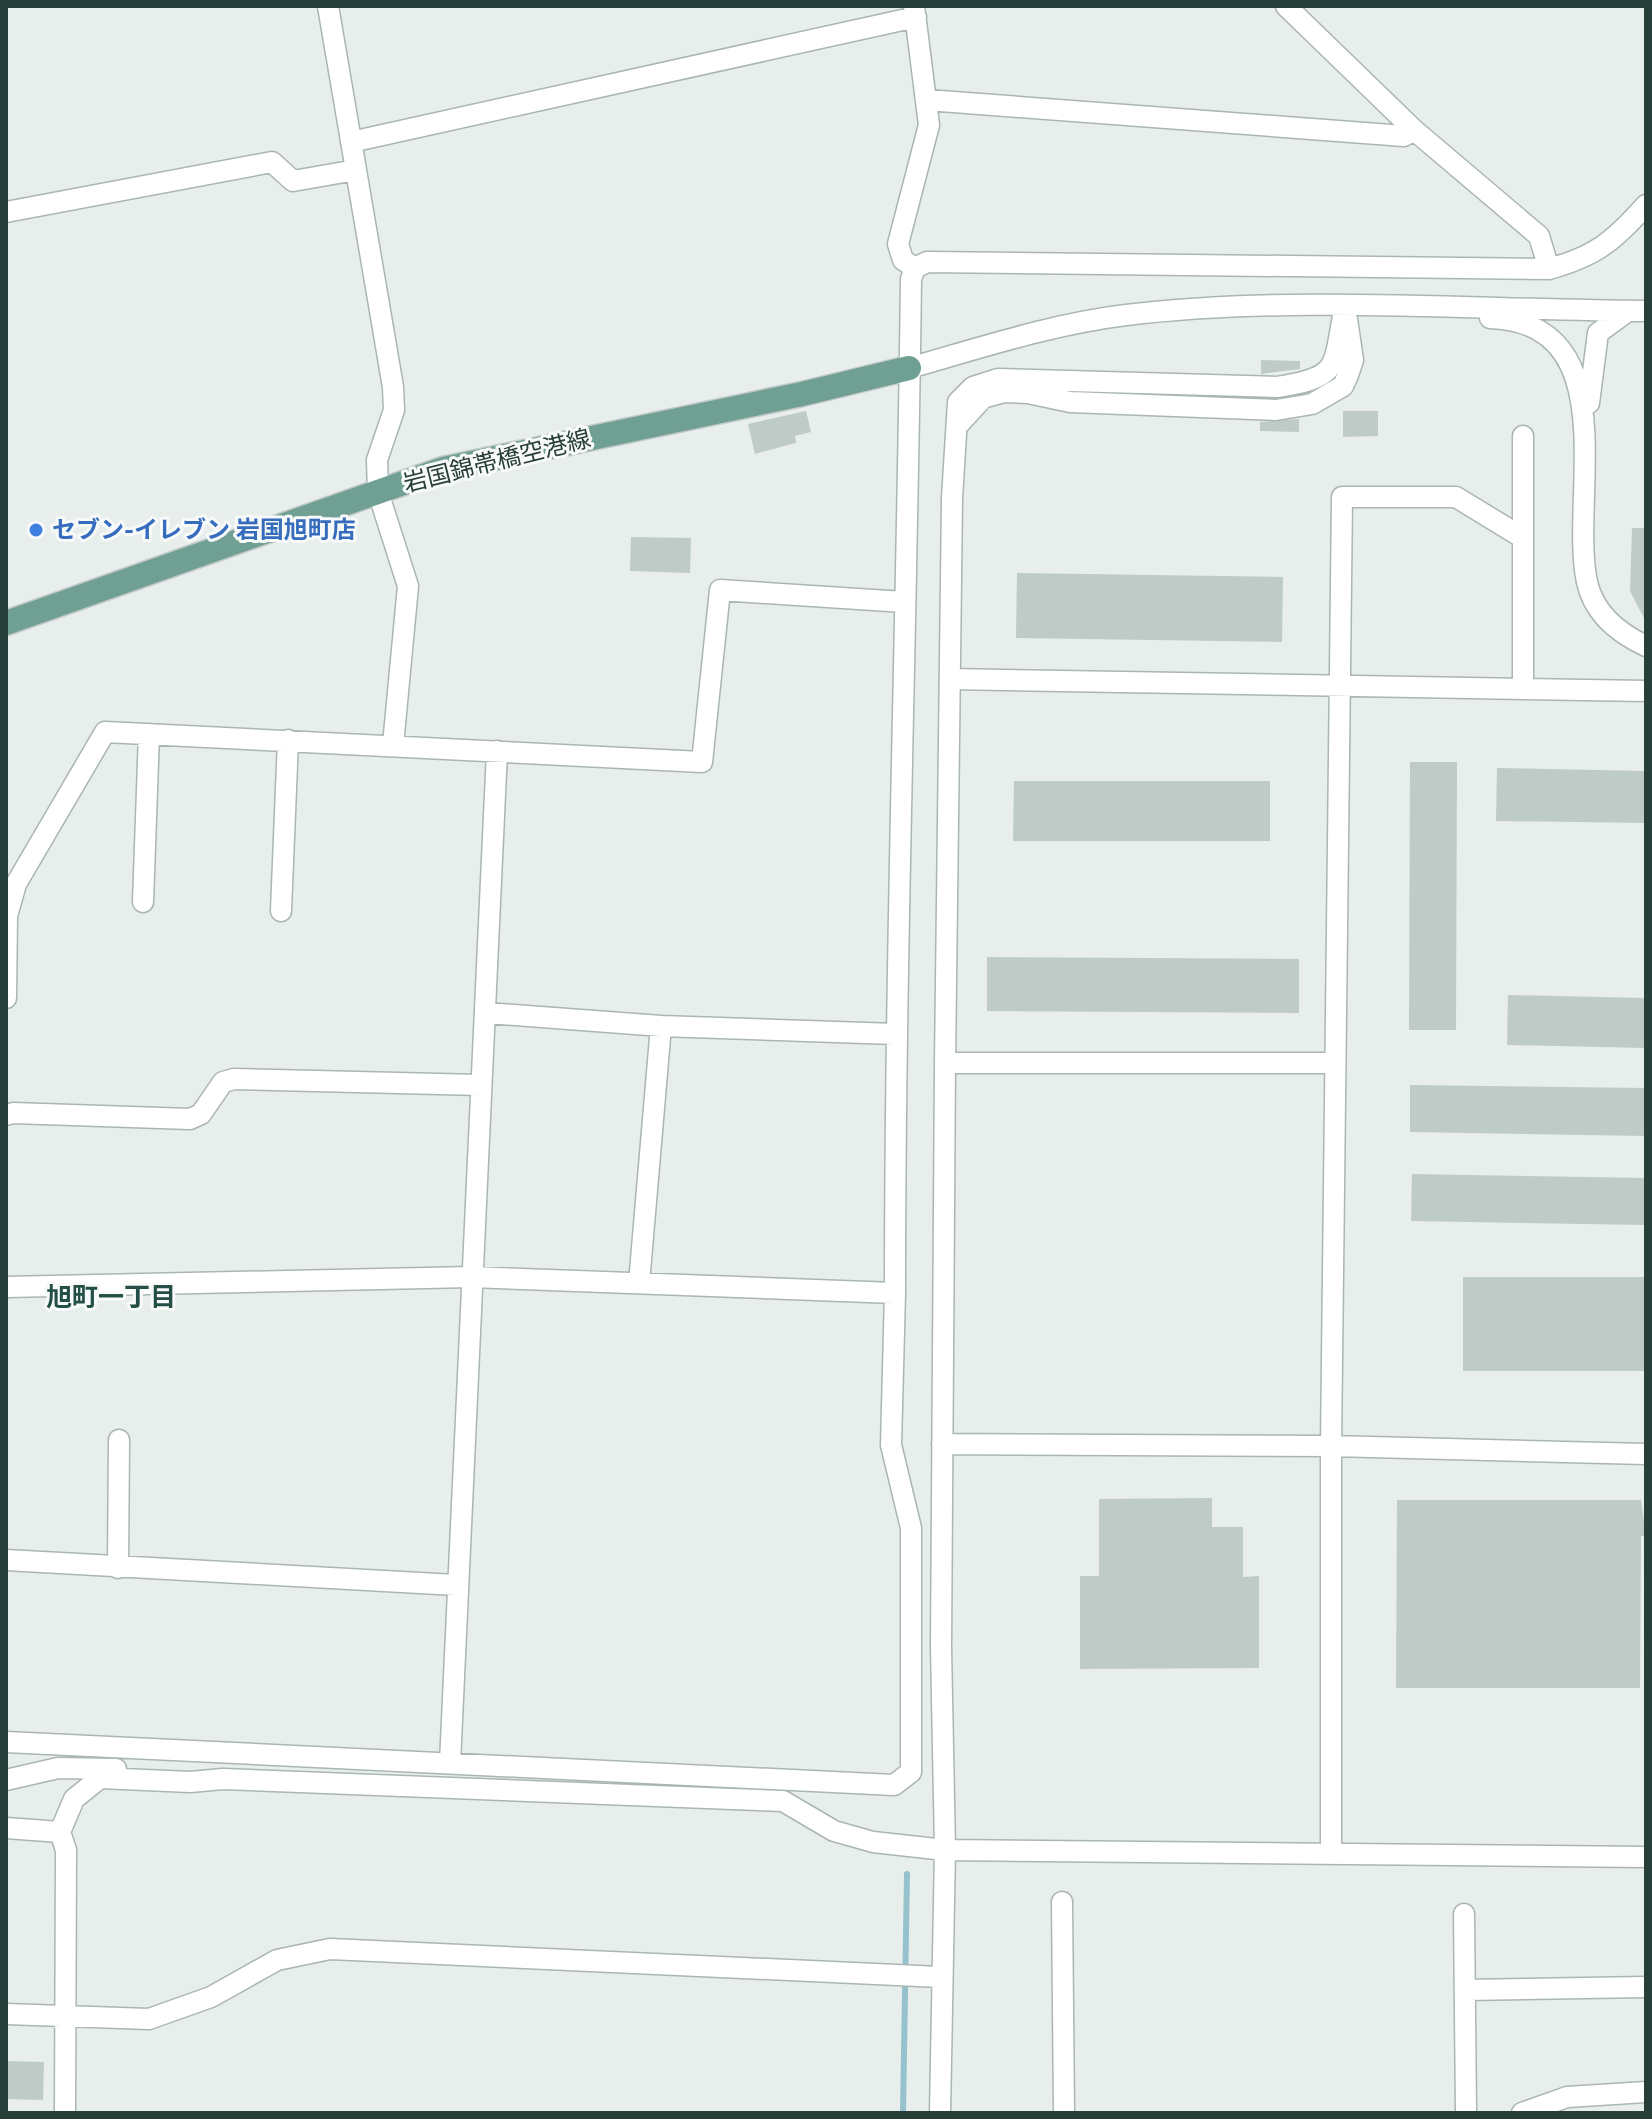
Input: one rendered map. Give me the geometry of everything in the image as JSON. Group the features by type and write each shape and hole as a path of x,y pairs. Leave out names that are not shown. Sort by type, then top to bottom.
{"main road":[{"name":"岩国錦帯橋空港線","path":"6,623 443,469 802,394 909,368"}],"street":[{"path":"328,6 393,387 394,410 377,460 378,492 408,586 393,745"},
{"path":"1286,6 1414,130 1539,236 1549,269"},
{"path":"351,142 915,12 929,125 898,244 903,260 915,268"},
{"path":"927,100 1404,136 1414,130"},
{"path":"6,212 272,162 293,181 356,170"},
{"path":"6,1742 894,1785 911,1772 911,1528 891,1445 895,1293 895,1034 911,279 915,268 927,262 1549,269 1582,260 1614,241 1646,205"},
{"path":"909,368 1058,326 1126,315 1219,308 1345,307 1637,311"},
{"path":"940,2113 940,1977 945,1850 942,1444 945,1063 956,431 967,412 983,398 1004,392 1028,393 1070,402 1276,410 1312,404 1343,386 1351,367 1353,360 1345,307"},
{"path":"1379,308 1418,316 1502,319 1531,326 1555,344 1573,371 1580,390 1586,435"},
{"path":"1637,311 1598,333 1586,435 1587,583 1599,610 1621,634 1646,646"},
{"path":"1523,436 1523,688"},
{"path":"1331,1854 1331,1446 1342,497 1456,497 1523,538"},
{"path":"6,998 7,916 16,884 105,732 702,762 720,590 904,602"},
{"path":"950,679 1646,691"},
{"path":"143,902 149,734"},
{"path":"281,911 288,740"},
{"path":"450,1763 497,751"},
{"path":"487,1013 661,1026 895,1034"},
{"path":"639,1283 661,1026"},
{"path":"945,1063 1335,1063"},
{"path":"6,1115 190,1119 201,1114 223,1082 234,1079 480,1085"},
{"path":"6,1287 471,1277 895,1293"},
{"path":"118,1568 119,1440"},
{"path":"942,1444 1331,1446 1646,1454"},
{"path":"6,1560 456,1585"},
{"path":"6,1780 58,1768 192,1771 223,1779"},
{"path":"65,2113 66,1850 60,1832 74,1799 100,1778 190,1782 223,1779 783,1801 834,1831 873,1842 945,1850 1646,1857"},
{"path":"6,1828 60,1832"},
{"path":"1062,1902 1064,2113"},
{"path":"1464,1914 1466,2113"},
{"path":"6,2014 149,2019 211,1997 277,1960 330,1949 940,1977"},
{"path":"1465,1990 1646,1987"},
{"path":"1522,2113 1567,2097 1646,2092"}],"building":[{"path":"1261,360 1300,361 1300,369 1261,374"},
{"path":"806,411 811,432 795,436 796,443 755,454 748,424"},
{"path":"1343,411 1378,411 1378,436 1343,437"},
{"path":"1299,419 1299,432 1260,431 1260,422"},
{"path":"1632,528 1646,528 1646,622 1630,591"},
{"path":"631,537 691,538 690,573 630,571"},
{"path":"1017,573 1283,577 1282,642 1016,638"},
{"path":"1410,762 1457,762 1456,1030 1409,1030"},
{"path":"1497,768 1646,771 1646,823 1496,821"},
{"path":"1014,781 1270,781 1270,841 1013,841"},
{"path":"987,957 1299,959 1299,1013 987,1011"},
{"path":"1508,995 1646,998 1646,1048 1507,1045"},
{"path":"1410,1085 1646,1088 1646,1136 1410,1132"},
{"path":"1412,1174 1646,1178 1646,1225 1411,1221"},
{"path":"1463,1277 1646,1277 1646,1371 1463,1371"},
{"path":"1212,1498 1212,1527 1243,1527 1243,1577 1259,1576 1259,1668 1080,1669 1080,1576 1099,1576 1099,1499"},
{"path":"1397,1500 1641,1500 1646,1536 1641,1536 1640,1688 1396,1688"},
{"path":"6,2061 44,2062 43,2100 6,2099"}],"waterway":[{"path":"903,2113 907,1874"}],"place":[{"name":"セブン-イレブン 岩国旭町店","path":"36,530"}],"district":[{"name":"旭町一丁目","path":"111,1297"}]}
